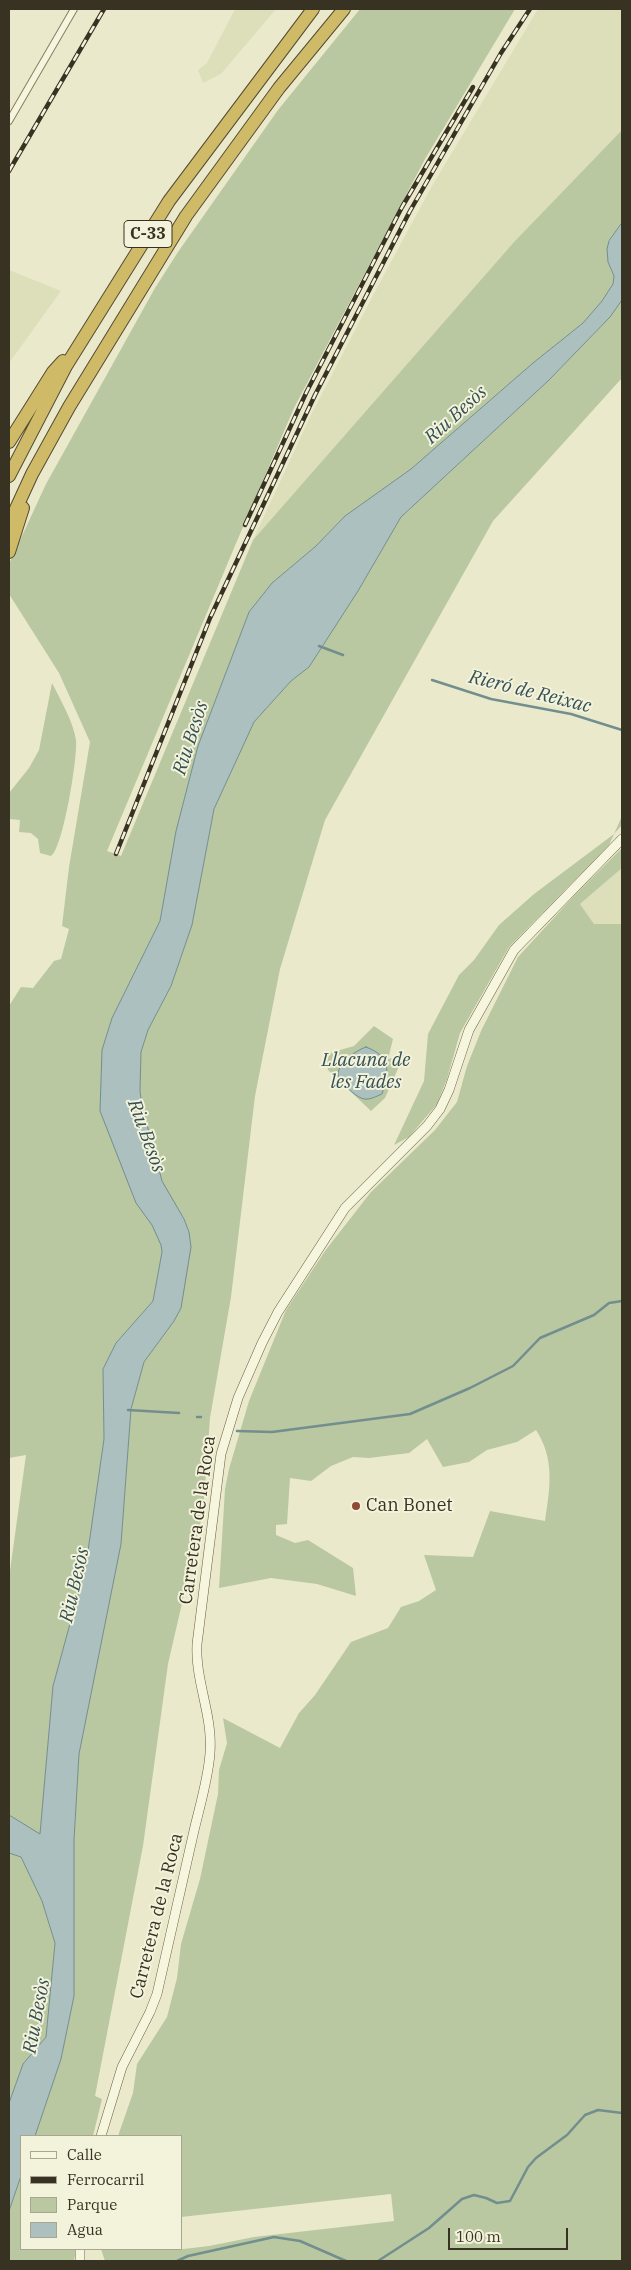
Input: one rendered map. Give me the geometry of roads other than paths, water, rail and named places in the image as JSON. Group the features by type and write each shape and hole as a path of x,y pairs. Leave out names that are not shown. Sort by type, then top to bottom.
{"highway":[{"name":"C-33","path":"9,476 62,374 168,201 313,9"},
{"name":"C-33","path":"9,524 32,474 98,358 186,216 279,88 344,9"},
{"path":"9,442 53,372 88,330"},
{"path":"9,552 15,537 32,474"}],"street":[{"path":"9,121 74,9"},
{"name":"Carretera de la Roca","path":"101,2135 122,2067 157,1994 205,1781 210,1753 210,1727 198,1669 197,1644 221,1454 247,1374 278,1312 340,1215 440,1109 449,1090 469,1030 514,950 622,839"}],"water":[{"name":"Riu Besòs","path":"622,223 622,300 610,317 548,381 401,517 358,591 309,667 291,681 254,722 214,809 192,925 171,986 148,1030 141,1052 140,1091 142,1106 162,1181 184,1219 189,1232 191,1247 181,1308 174,1321 144,1362 131,1409 121,1544 79,1754 74,1840 74,1996 61,2059 35,2135 20,2135 20,2179 9,2211 9,2103 23,2064 46,2037 55,1943 42,1901 21,1857 9,1853 9,1815 40,1834 53,1686 86,1565 104,1439 103,1369 116,1343 153,1301 162,1252 152,1225 136,1203 100,1111 102,1050 112,1018 160,921 176,831 198,746 249,612 272,583 316,546 345,516 411,469 533,363 583,323 602,301 613,284 614,276 608,262 607,249 609,241"},
{"name":"Llacuna de les Fades","path":"366,1047 380,1055 384,1060 387,1071 382,1094 364,1099 351,1091 338,1075 346,1060"}],"waterway":[{"name":"Rieró de Reixac","path":"319,646 343,655"},
{"name":"Rieró de Reixac","path":"432,680 491,699 571,714 622,730"},
{"path":"237,1431 272,1432 410,1414 470,1388 513,1366 540,1338 594,1315 609,1303 622,1301"},
{"path":"128,1410 179,1413"},
{"path":"378,2261 429,2228 462,2199 474,2195 497,2203 510,2201 528,2167 536,2158 567,2135 585,2115 598,2110 622,2113"},
{"path":"177,2261 188,2256 274,2237 300,2241 346,2261"}],"railway":[{"path":"9,171 104,9"},
{"path":"116,854 210,618 315,395 410,211 501,53 530,9"},
{"path":"245,525 307,391 402,207 473,87"}],"place":[{"name":"Can Bonet","path":"356,1506"}]}
